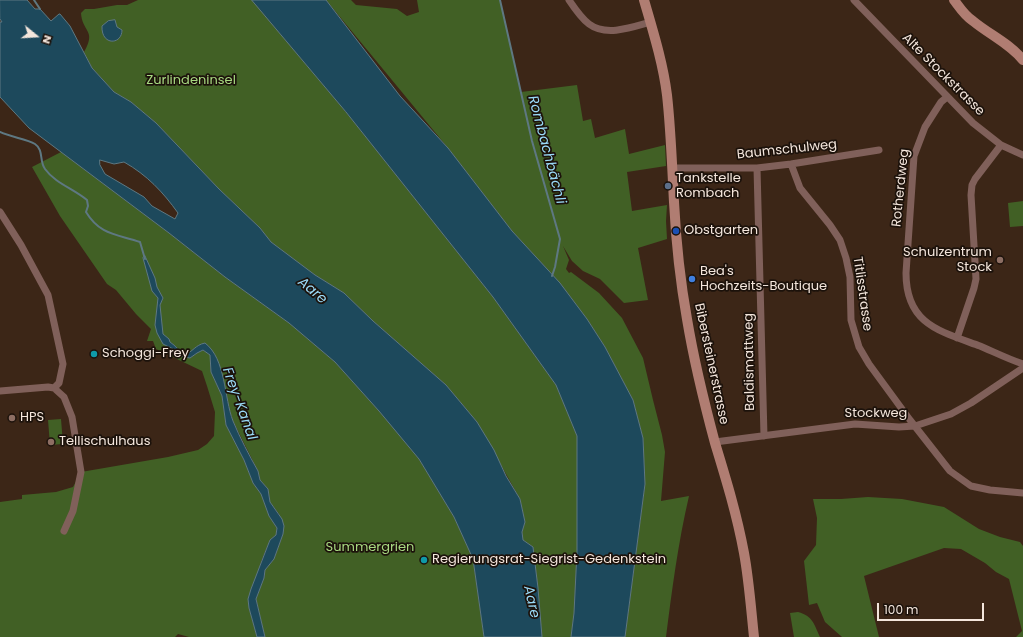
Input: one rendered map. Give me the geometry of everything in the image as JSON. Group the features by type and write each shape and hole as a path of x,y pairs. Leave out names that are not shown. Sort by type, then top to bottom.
{"main road":[{"name":"Bibersteinerstrasse","path":"644,0 666,91 671,138 679,269 687,319 696,366 715,442 732,499 744,554 752,609 754,637"},
{"path":"954,0 966,15 1014,50 1023,60"}],"street":[{"path":"569,0 582,17 591,25 600,29 613,31 650,22"},
{"name":"Alte Stockstrasse","path":"854,0 973,124 1001,145 1023,155"},
{"name":"Rotherdweg","path":"946,97 941,102 925,127 914,156 906,287 909,300 921,319 938,330 1023,364"},
{"path":"957,338 976,279 971,195 972,185 1001,145"},
{"name":"Baumschulweg","path":"672,168 757,168 880,150"},
{"name":"Titlisstrasse","path":"791,164 800,188 840,240 849,270 851,320 859,347 869,364 950,472 971,486 990,490 1023,493"},
{"name":"Baldismattweg","path":"757,168 764,436"},
{"path":"0,212 22,245 48,295 63,364 60,383 54,388"},
{"name":"Stockweg","path":"715,442 855,424 899,427 915,426 950,414 971,403 1023,368"},
{"path":"0,391 41,387 54,388 64,397 72,416 81,472 73,511 64,531"}],"green space":[{"name":"Zurlindeninsel","path":"138,0 252,0 346,112 493,297 556,385 577,436 577,551 574,613 571,637 542,637 533,547 523,540 522,532 525,522 520,499 477,422 446,385 373,321 344,293 315,275 271,242 260,228 219,189 156,123 131,102 114,92 92,68 84,52 88,45 89,35 81,13 85,9 127,5"},
{"path":"326,0 351,0 356,5 397,9 407,16 419,12 417,0 500,0 521,92 577,85 583,121 591,119 595,138 625,129 629,154 665,145 666,166 627,172 632,211 667,205 667,239 638,248 648,300 624,303 600,279 583,271 572,261 563,246 569,260 566,269 569,273 571,272 599,293 622,318 643,358 665,452 661,501 689,496 678,549 666,637 625,637 645,484 643,438 633,400 605,347 587,319 560,283 512,231 448,148"},
{"name":"Summergrien","path":"61,152 225,277 289,323 335,362 379,411 419,459 454,517 473,559 484,637 265,637 256,599 264,578 265,570 274,559 283,534 279,514 270,502 268,489 260,480 258,471 233,421 215,355 199,345 184,355 190,358 203,350 210,355 211,372 222,396 226,425 244,460 253,483 261,494 269,516 277,528 276,535 270,540 261,562 249,608 257,637 189,637 178,634 175,637 0,637 0,502 22,499 22,495 56,492 73,487 81,472 168,457 198,450 207,444 214,436 215,412 202,371 156,349 153,341 147,341 151,329 116,290 107,284 60,216 32,167","holes":["170,342 184,355 163,344"]},
{"path":"1023,201 1023,226 1010,227 1008,203"},
{"path":"61,419 63,444 50,445 48,420"},
{"path":"868,497 902,499 944,507 979,529 1000,537 1020,542 1023,546 1023,637 1016,637 1022,631 1009,579 961,549 944,548 864,576 879,637 842,637 825,622 817,603 809,605 804,561 816,545 817,518 813,499"},
{"path":"798,612 810,618 820,637 794,637 790,613"}],"water":[{"name":"Aare","path":"0,0 27,0 35,9 40,9 51,21 60,14 70,26 92,68 114,92 131,102 156,123 219,189 260,228 271,242 315,275 344,293 373,321 446,385 477,422 520,499 525,522 522,532 523,540 533,547 542,637 484,637 473,559 454,517 419,459 335,362 289,323 225,277 29,128 0,97 0,22 2,22 0,19","holes":["100,160 114,164 124,162 147,178 178,213 175,219 152,206 144,197 105,174 100,165"]},
{"path":"252,0 326,0 400,96 448,148 512,231 560,283 587,319 605,347 633,400 643,438 645,484 625,637 571,637 574,613 577,551 577,436 556,385 493,297 346,112"},
{"path":"115,20 117,27 122,30 119,39 112,41 105,37 102,26 108,21"},
{"name":"Frey-Kanal","path":"145,256 163,298 160,305 163,334 184,355 199,345 205,343 212,350 224,379 233,421 258,471 260,480 268,489 270,502 282,519 284,526 283,534 274,559 265,570 264,578 256,599 265,637 257,637 248,599 270,540 276,535 277,528 269,516 261,494 253,483 244,460 226,425 222,396 211,372 210,355 203,350 190,358 179,356 175,350 163,344 157,333 155,325 158,298 152,291 143,258"}],"waterway":[{"path":"34,0 40,9"},
{"name":"Rombachbächli","path":"500,0 532,141 560,239 552,276"},
{"name":"Frey-Kanal","path":"0,132 28,141 38,146 41,152 43,166 49,174 87,200 88,206 86,212 91,220 109,233 140,242 145,259"}],"place":[{"name":"Tankstelle Rombach","path":"668,186"},
{"name":"Obstgarten","path":"676,231"},
{"name":"Schulzentrum Stock","path":"1000,260"},
{"name":"Bea's Hochzeits-Boutique","path":"692,279"},
{"name":"Schoggi-Frey","path":"94,354"},
{"name":"HPS","path":"12,418"},
{"name":"Tellischulhaus","path":"51,442"},
{"name":"Regierungsrat-Siegrist-Gedenkstein","path":"424,560"}]}
